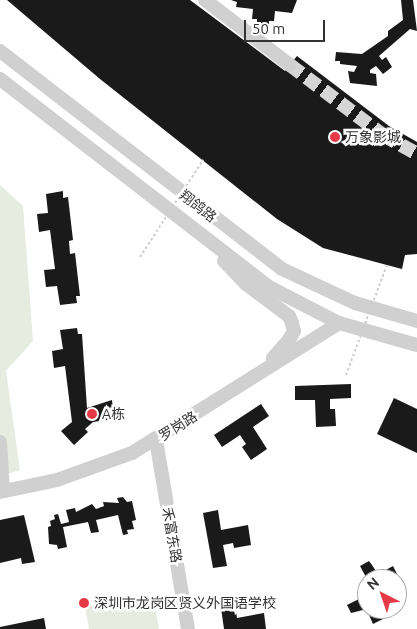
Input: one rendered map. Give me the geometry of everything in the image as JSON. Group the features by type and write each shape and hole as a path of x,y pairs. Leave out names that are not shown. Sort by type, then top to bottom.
{"street":[{"path":"205,0 290,65"},
{"name":"翔鸽路","path":"0,51 261,255 301,280 356,303 417,321"},
{"name":"翔鸽路","path":"0,79 214,246 270,286 339,323 417,345"},
{"path":"214,246 230,269 289,316 292,323 294,331 289,340 258,374"},
{"name":"罗岗路","path":"2,492 102,466 156,440 339,323"},
{"name":"禾富东路","path":"156,440 188,629"},
{"path":"0,442 2,492"}],"path":[{"path":"140,257 203,160"},
{"path":"346,375 387,265"}],"shaded area":[{"path":"0,185 23,206 33,341 6,371 20,470 0,476"},
{"path":"153,595 159,629 89,629 85,607"}],"building":[{"path":"7,0 190,0 285,71 297,56 389,126 417,142 417,254 405,255 402,269 323,248 277,219 100,79"},
{"path":"231,0 297,0 292,13 275,11 274,21 269,21 269,24 257,23 257,19 252,19 253,9 236,7 237,2"},
{"path":"401,0 413,0 417,31 410,29 379,56 382,60 386,57 392,67 383,74 376,66 370,70 370,73 376,74 377,86 350,83 348,71 354,72 357,66 340,64 340,61 335,61 336,52 362,54 388,36 388,31 403,20"},
{"path":"63,191 63,198 68,197 73,240 69,241 70,254 75,253 80,296 76,296 77,303 60,305 57,286 46,287 44,270 55,269 50,230 39,232 37,214 48,213 46,194"},
{"path":"77,328 78,334 82,334 87,408 112,400 114,419 93,422 85,429 88,432 74,445 61,431 72,422 65,366 54,368 52,351 63,349 60,330"},
{"path":"351,384 351,398 330,399 330,409 335,409 336,426 316,427 315,400 295,400 295,386"},
{"path":"394,398 417,409 417,453 377,434"},
{"path":"261,404 269,416 253,427 267,449 251,460 242,447 246,444 240,435 222,447 214,435"},
{"path":"123,497 127,502 132,501 136,520 132,521 134,529 127,530 128,534 123,535 118,515 96,520 99,532 91,533 88,522 63,527 67,547 58,549 57,545 49,544 48,527 51,526 50,521 55,519 54,515 58,514 61,524 69,522 66,510 75,508 76,512 92,504 96,509 104,506 103,502 119,503 117,498"},
{"path":"218,510 221,530 248,525 251,545 234,548 233,543 223,545 227,566 213,568 203,513"},
{"path":"24,515 35,562 22,564 21,558 0,563 0,520"},
{"path":"369,561 374,569 362,569 360,566"},
{"path":"234,599 237,618 264,613 266,629 224,629 220,601"},
{"path":"357,600 357,612 351,613 347,605"},
{"path":"44,618 46,629 0,629 0,627"},
{"path":"371,619 383,619 373,624"}],"tunnel":[{"path":"290,65 383,135 417,154"}],"place":[{"name":"万象影城","path":"335,137"},
{"name":"A栋","path":"92,414"},
{"name":"深圳市龙岗区贤义外国语学校","path":"84,603"}]}
